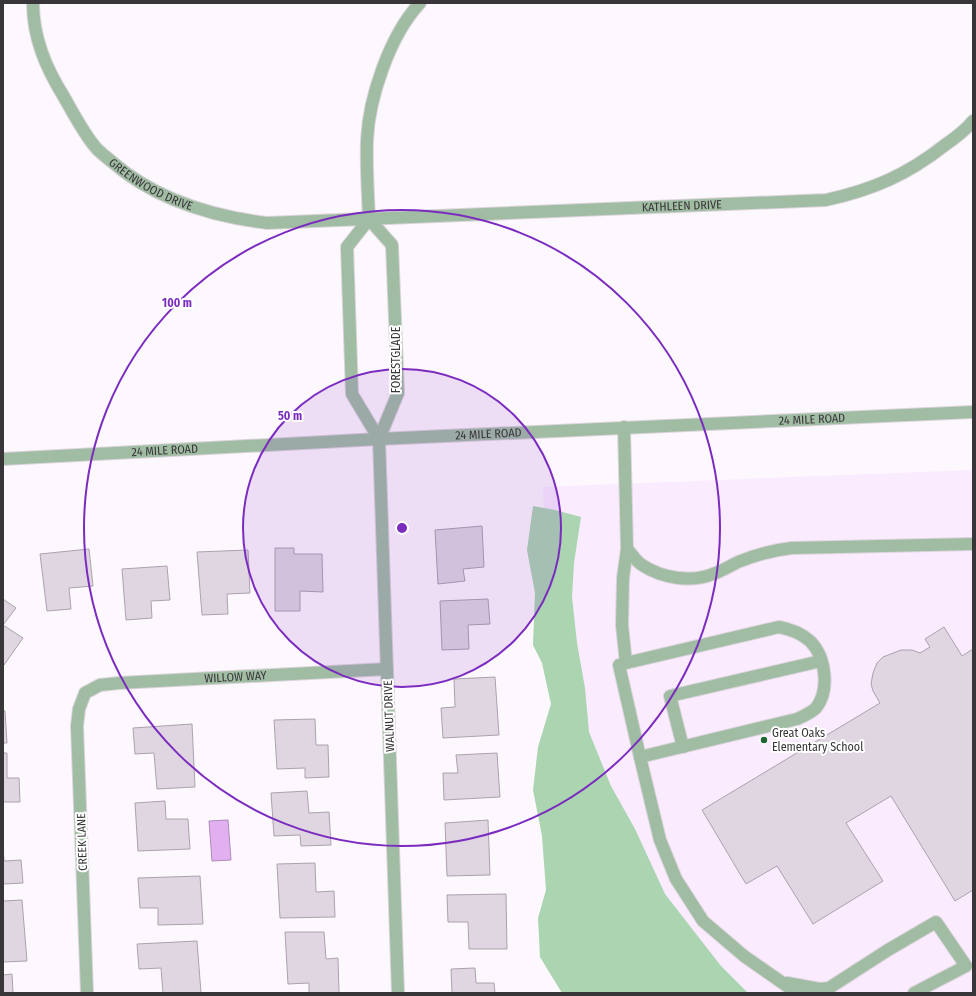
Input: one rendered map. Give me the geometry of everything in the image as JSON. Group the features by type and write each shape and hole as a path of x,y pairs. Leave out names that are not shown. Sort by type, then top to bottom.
{"street":[{"name":"GREENWOOD DRIVE","path":"33,3 39,46 51,76 97,148 126,174 158,193 183,204 237,219 267,223 369,219"},
{"path":"379,439 352,394 347,247 369,219 367,139 371,109 378,83 398,34 413,10 420,3"},
{"name":"KATHLEEN DRIVE","path":"369,219 826,200 854,194 882,184 906,172 971,128"},
{"name":"FORESTGLADE","path":"369,219 392,245 398,393 379,439"},
{"name":"24 MILE ROAD","path":"3,459 624,427 973,412"},
{"path":"624,427 627,549 622,609 626,663"},
{"name":"WALNUT DRIVE","path":"379,439 398,993"},
{"path":"627,549 642,564 660,573 680,579 696,579 713,574 738,562 770,551 792,548 973,544"},
{"path":"640,757 797,719 810,713 819,703 824,689 824,677 818,654 810,642 792,630 779,627 620,665 640,757 660,840 676,879 703,920 744,956 797,993"},
{"path":"683,747 670,696 821,661"},
{"name":"WILLOW WAY","path":"85,693 100,685 119,683 387,669"},
{"name":"CREEK LANE","path":"85,693 78,709 77,726 87,993"},
{"path":"780,981 806,988 820,990 829,988 888,950 936,922 966,966 914,993"}],"shaded area":[{"name":"Great Oaks Elementary School","path":"973,470 973,993 565,993 543,487"},
{"path":"228,820 231,860 212,861 209,821"}],"green space":[{"path":"533,506 581,517 574,563 572,597 577,643 585,688 589,732 611,786 635,829 665,894 721,966 748,993 562,993 540,957 538,918 546,890 542,836 533,790 538,747 551,704 542,663 533,645 535,593 527,550"}],"building":[{"path":"482,526 484,567 463,569 465,581 438,584 435,530"},
{"path":"275,548 294,548 294,554 322,554 323,592 300,591 300,611 275,611"},
{"path":"89,549 93,586 69,588 71,609 47,611 40,554"},
{"path":"248,550 250,593 227,594 228,614 202,615 197,552"},
{"path":"167,566 170,600 151,601 152,618 126,620 122,569"},
{"path":"3,599 16,608 3,625"},
{"path":"488,599 490,624 468,625 469,649 442,650 440,601"},
{"path":"3,625 23,638 4,665 3,664"},
{"path":"944,627 962,656 973,649 973,890 955,901 891,796 846,823 883,881 813,924 777,866 746,884 702,810 880,703 871,684 877,663 883,657 901,650 912,650 920,653 930,647 925,639"},
{"path":"495,677 499,735 443,738 441,708 455,707 454,679"},
{"path":"3,711 5,711 7,743 3,743"},
{"path":"315,719 316,745 328,745 329,777 305,778 305,768 277,769 274,720"},
{"path":"192,724 195,787 157,789 154,753 135,754 133,728"},
{"path":"3,753 7,753 7,778 19,778 20,802 3,802"},
{"path":"497,753 500,797 444,800 443,773 458,773 456,755"},
{"path":"307,791 309,813 329,812 331,845 301,846 300,835 274,836 271,793"},
{"path":"165,801 166,819 188,819 190,849 138,851 135,803"},
{"path":"488,820 490,875 447,876 445,823"},
{"path":"3,846 4,861 21,860 23,883 3,884"},
{"path":"315,863 316,892 334,891 335,917 280,918 277,864"},
{"path":"200,876 203,924 158,925 158,908 140,908 138,878"},
{"path":"506,894 507,949 469,949 468,922 448,922 447,895"},
{"path":"22,900 27,961 3,962 3,901"},
{"path":"285,932 324,932 326,959 338,958 339,993 309,993 309,983 288,984"},
{"path":"197,941 201,993 163,993 161,968 139,969 137,944"},
{"path":"475,968 476,983 494,983 495,993 452,993 451,969"},
{"path":"12,974 13,993 3,993 3,975"}],"place":[{"name":"Great Oaks Elementary School","path":"764,740"}]}
